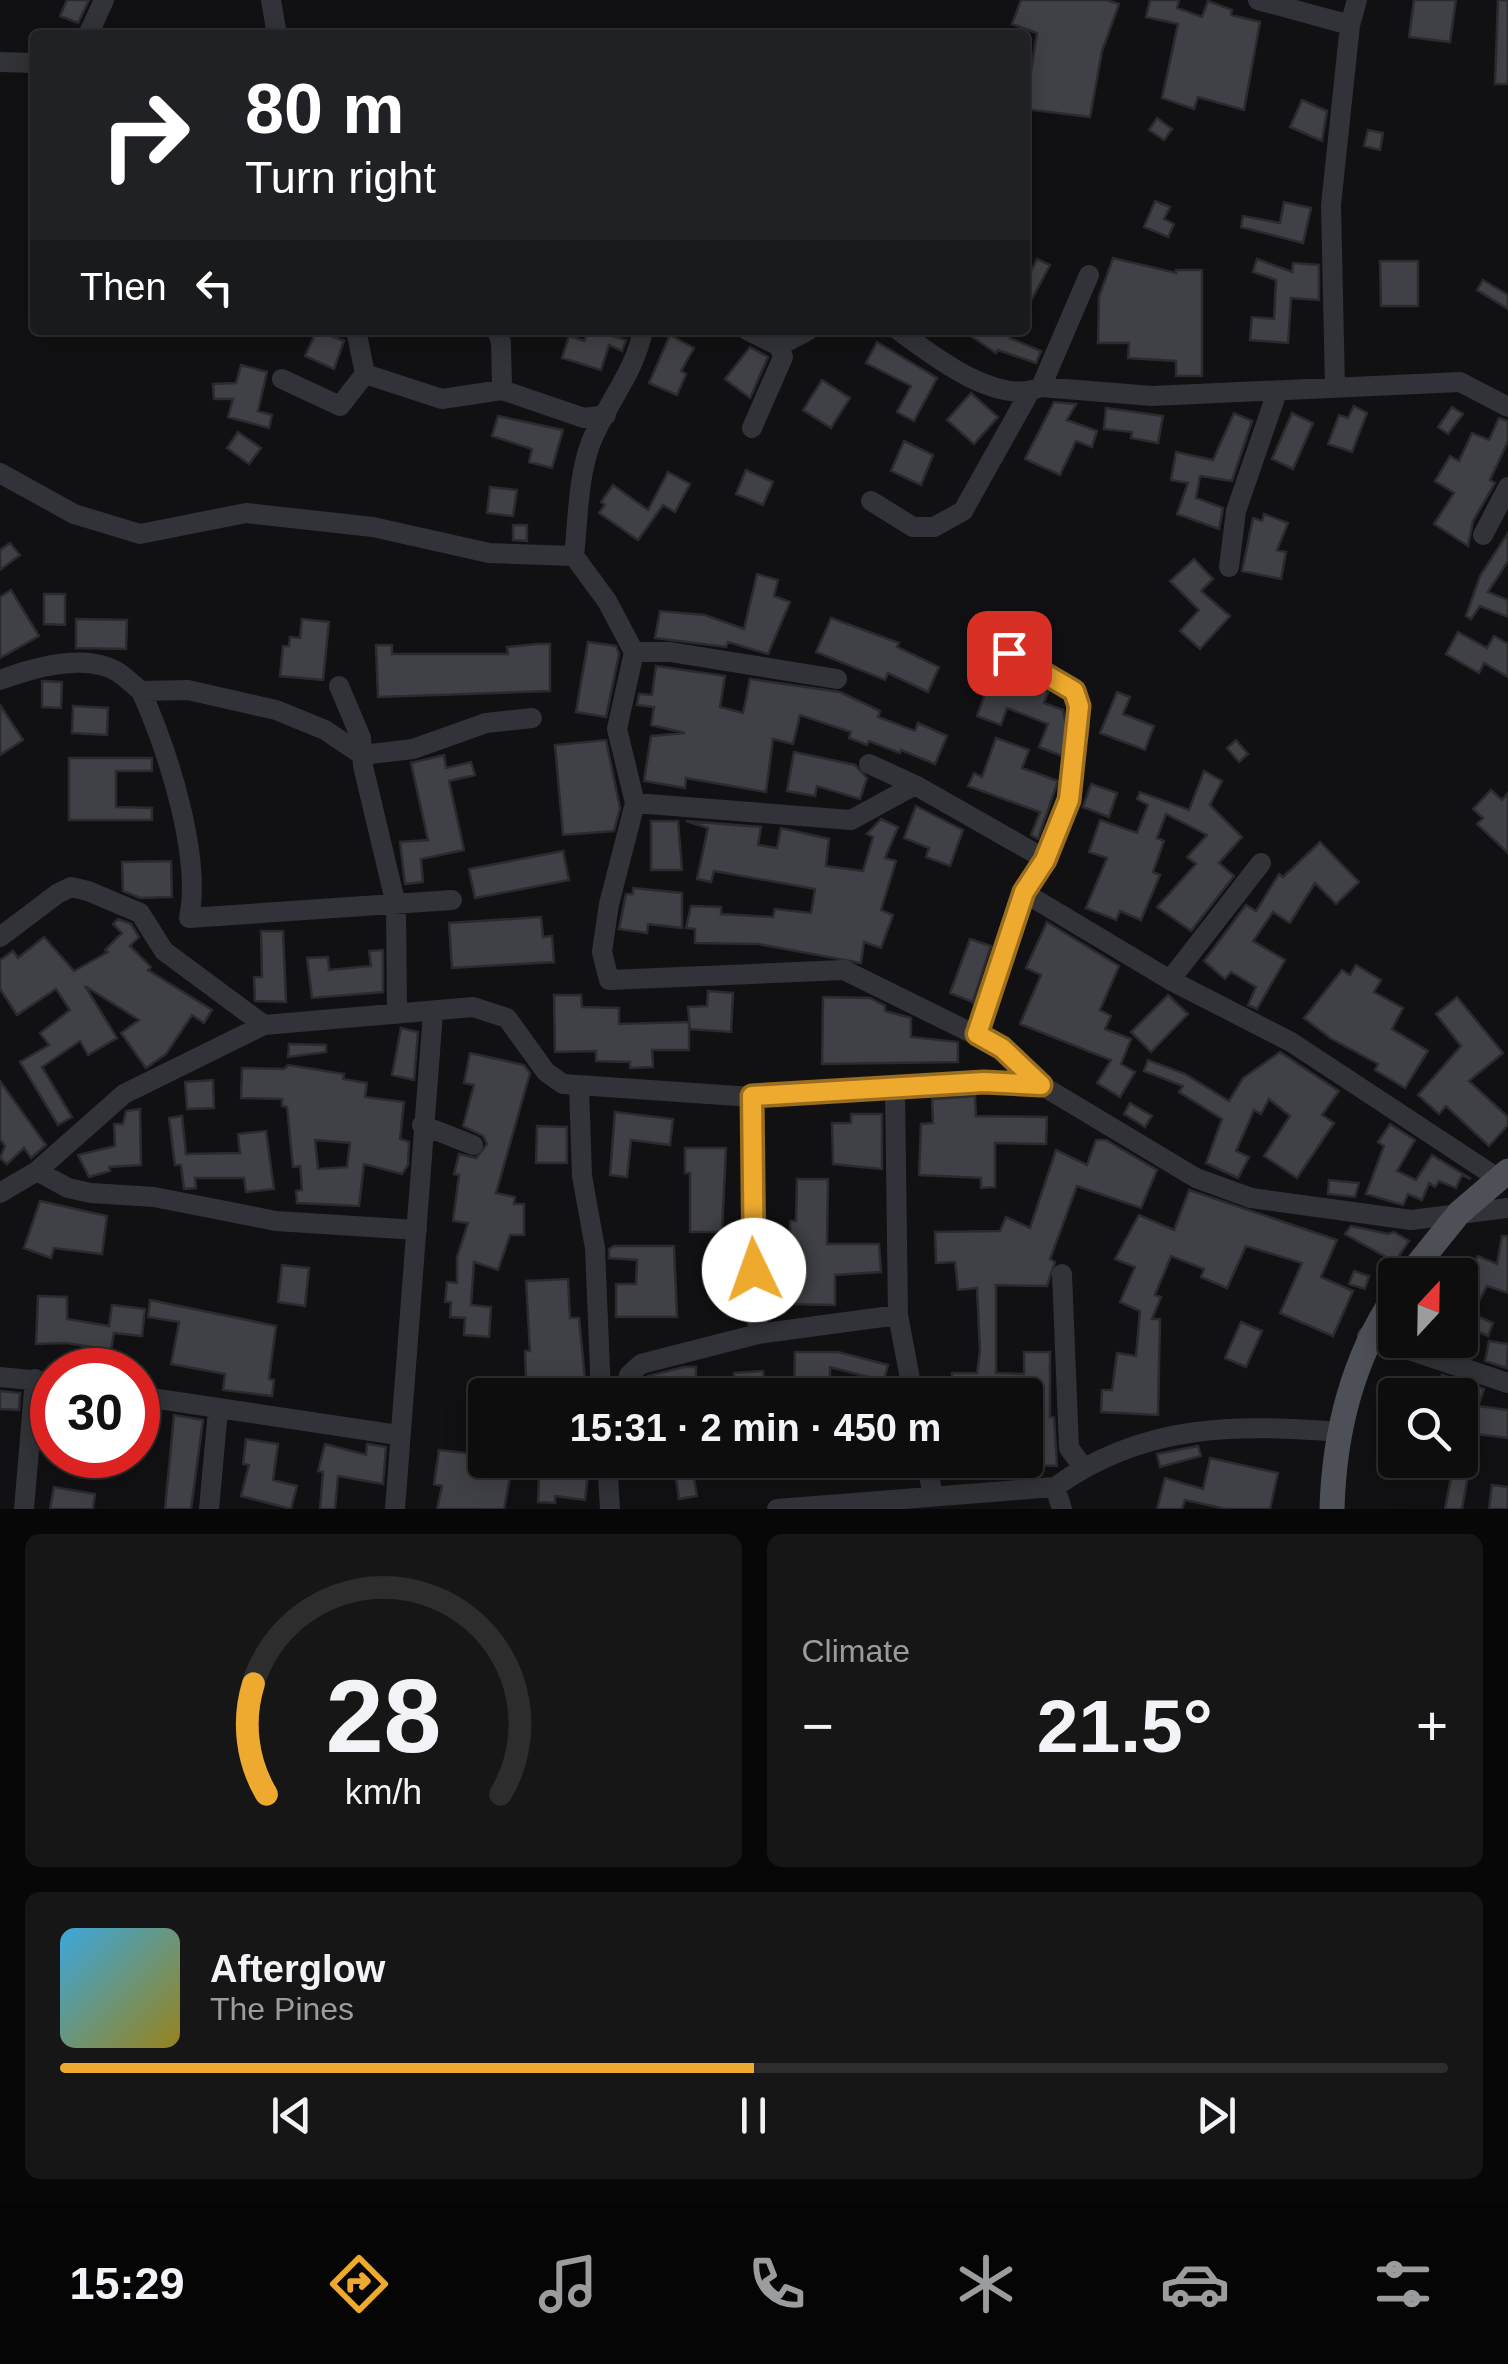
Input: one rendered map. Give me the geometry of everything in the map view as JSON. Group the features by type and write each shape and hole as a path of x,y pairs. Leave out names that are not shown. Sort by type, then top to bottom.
{"main road":[{"path":"1423,1258 1460,1213 1504,1175"},
{"path":"1334,1507 1340,1432 1367,1336 1378,1320"}],"street":[{"path":"90,30 104,0"},
{"path":"271,0 276,30"},
{"path":"1258,0 1350,24"},
{"path":"1335,388 1330,204 1350,24 1357,0"},
{"path":"0,62 30,63"},
{"path":"871,501 912,527 952,521 962,512 1035,390 1088,274"},
{"path":"282,379 340,406 365,374 357,335"},
{"path":"499,335 502,390"},
{"path":"642,335 633,366 592,440 584,467 574,556 607,601 634,652 617,729 635,803 608,904 602,952 610,980 844,970 1002,1048 1041,1085 1196,1178 1251,1198 1411,1220 1508,1208"},
{"path":"752,428 783,357 779,346 758,335"},
{"path":"779,346 800,335"},
{"path":"906,335 976,382 1035,390 1152,396 1460,382 1508,407"},
{"path":"365,374 442,399 502,390 584,418 606,415"},
{"path":"1228,567 1236,511 1277,392"},
{"path":"565,411 592,440"},
{"path":"0,474 74,514 140,534 246,514 372,528 489,554 574,556"},
{"path":"1483,534 1508,487"},
{"path":"634,652 670,652 837,679"},
{"path":"977,1034 1024,892 1045,860 1069,800 1079,706 1074,691 1009,653"},
{"path":"0,680 30,668 84,663 115,670 141,691 168,750 190,858 190,918 452,900"},
{"path":"339,686 361,738 396,905 397,1014"},
{"path":"141,691 188,690 276,710 325,730 362,754 414,749 486,723 532,718"},
{"path":"868,764 915,785 1045,860"},
{"path":"635,803 851,820 915,785"},
{"path":"1170,980 1261,862"},
{"path":"1,933 57,894 71,888 88,891 140,914 164,951 264,1025"},
{"path":"1024,892 1170,980 1291,1042 1504,1175"},
{"path":"0,1193 37,1170 124,1094 264,1025 434,1014 473,1006 507,1018 546,1072 562,1084 579,1086 752,1096 984,1082 1041,1085"},
{"path":"395,1509 422,1125 434,1014"},
{"path":"579,1086 582,1176 595,1248 600,1378"},
{"path":"895,1089 898,1315 910,1378"},
{"path":"752,1096 751,1206 758,1334"},
{"path":"422,1125 474,1145"},
{"path":"37,1170 68,1188 91,1192 154,1197 276,1221 417,1230"},
{"path":"1062,1274 1069,1448 1082,1468"},
{"path":"628,1378 641,1364 758,1334 898,1315"},
{"path":"1367,1336 1475,1376 1508,1383"},
{"path":"0,1378 30,1379"},
{"path":"160,1400 398,1435"},
{"path":"209,1509 218,1410"},
{"path":"777,1509 1056,1487 1082,1468 1210,1427 1340,1432"},
{"path":"24,1509 30,1470"},
{"path":"609,1478 610,1509"},
{"path":"930,1478 933,1496"},
{"path":"1056,1487 1062,1509"}],"building":[{"path":"67,0 89,0 78,23 60,16"},
{"path":"1021,0 1107,0 1119,4 1102,51 1090,117 1030,110 1037,33 1012,24"},
{"path":"1150,0 1179,0 1177,8 1202,17 1208,1 1232,10 1231,15 1260,22 1244,110 1198,97 1194,109 1162,98 1178,24 1146,17"},
{"path":"1414,0 1456,0 1450,42 1409,37"},
{"path":"1498,0 1508,0 1508,84 1495,84"},
{"path":"1302,100 1327,111 1322,141 1290,127"},
{"path":"1157,118 1172,129 1164,140 1149,130"},
{"path":"1368,130 1383,133 1380,150 1364,146"},
{"path":"1155,201 1170,207 1164,219 1174,224 1168,237 1144,227"},
{"path":"1284,202 1311,208 1303,243 1241,227 1243,216 1280,223"},
{"path":"1113,258 1176,273 1202,270 1202,376 1176,376 1176,361 1128,358 1129,343 1098,343 1099,297"},
{"path":"1037,259 1050,265 1030,303 1030,274"},
{"path":"1257,259 1292,272 1293,263 1319,265 1319,300 1291,298 1288,343 1250,340 1252,317 1274,319 1276,280 1253,272"},
{"path":"1380,261 1418,261 1418,306 1381,306"},
{"path":"1483,280 1508,295 1508,309 1477,290"},
{"path":"315,335 344,341 334,369 305,356"},
{"path":"587,335 626,340 622,351 609,345 601,370 562,358 569,336 584,341"},
{"path":"670,335 694,348 681,371 686,374 677,395 649,383"},
{"path":"969,335 1012,335 1010,338 1041,351 1036,363 998,350 996,353"},
{"path":"877,342 937,378 914,421 897,412 911,386 866,363"},
{"path":"750,347 768,357 750,398 725,379"},
{"path":"241,365 267,372 258,411 272,415 269,428 228,417 233,399 214,399 213,384 236,383"},
{"path":"822,380 850,398 831,428 803,410"},
{"path":"971,393 998,417 974,444 947,420"},
{"path":"1054,402 1076,404 1067,420 1097,431 1092,447 1076,441 1060,475 1025,459"},
{"path":"1354,406 1367,413 1352,452 1328,444 1339,415 1348,418"},
{"path":"1452,407 1463,414 1448,434 1438,427"},
{"path":"1106,408 1163,416 1158,443 1131,438 1132,432 1104,429"},
{"path":"1234,413 1252,421 1232,481 1200,476 1196,498 1223,508 1219,529 1177,514 1188,483 1171,480 1176,452 1213,460"},
{"path":"1292,413 1313,423 1293,469 1272,459"},
{"path":"498,416 563,430 552,468 529,462 532,449 492,436"},
{"path":"1499,418 1508,421 1508,441 1490,480 1495,483 1473,521 1468,546 1434,524 1454,493 1435,481 1450,456 1459,461 1472,433 1489,440"},
{"path":"238,432 261,448 249,464 227,448"},
{"path":"904,441 933,455 921,485 891,471"},
{"path":"746,470 773,482 763,505 736,494"},
{"path":"668,472 690,484 675,512 663,505 638,540 599,513 605,505 601,502 613,485 648,510"},
{"path":"490,487 517,490 513,516 487,513"},
{"path":"1264,514 1288,523 1277,550 1286,552 1281,579 1242,571 1253,518 1262,521"},
{"path":"513,525 527,525 527,541 513,540"},
{"path":"1508,533 1508,561 1488,592 1508,600 1508,617 1480,606 1471,619 1466,616 1480,576"},
{"path":"10,543 20,555 0,570 0,550"},
{"path":"1194,559 1213,579 1201,591 1230,616 1200,649 1180,631 1199,610 1170,581"},
{"path":"757,574 778,580 774,596 790,602 768,654 728,642 726,647 655,638 660,611 705,615 744,629"},
{"path":"11,590 39,636 0,658 0,597"},
{"path":"44,594 65,594 65,625 44,624"},
{"path":"831,618 899,643 897,647 939,667 928,692 888,673 885,680 816,652"},
{"path":"76,619 127,620 126,649 76,648"},
{"path":"302,619 329,622 323,680 280,676 283,646 289,646 290,637 300,638"},
{"path":"1458,632 1487,648 1494,636 1508,644 1508,677 1484,663 1479,673 1446,654"},
{"path":"588,642 616,646 619,654 606,717 576,712"},
{"path":"550,644 550,691 378,697 376,645 392,645 392,654 508,654 507,647"},
{"path":"656,666 725,676 720,707 743,713 750,679 840,692 880,711 878,717 915,731 918,723 947,736 935,764 869,741 867,745 849,738 851,732 800,715 793,744 773,739 766,792 686,778 685,788 644,781 651,736 685,733 651,725 654,707 637,705 639,694 652,695"},
{"path":"995,666 1048,692 1044,703 1063,710 1066,725 1062,756 1039,747 1048,724 1007,708 1001,725 977,716"},
{"path":"42,681 62,682 61,708 42,707"},
{"path":"1117,692 1130,697 1123,714 1154,726 1145,750 1100,733"},
{"path":"0,705 23,740 0,755"},
{"path":"73,706 108,708 107,735 72,733"},
{"path":"996,738 1029,750 1022,768 1058,781 1038,839 1031,835 1040,812 968,786 974,773 982,777"},
{"path":"606,740 620,808 614,831 563,835 555,745"},
{"path":"1236,740 1248,754 1239,762 1227,748"},
{"path":"794,752 855,765 867,778 860,799 817,786 815,796 787,791"},
{"path":"444,755 446,768 471,762 475,775 449,781 464,850 421,859 423,882 405,884 400,842 428,840 411,763"},
{"path":"69,758 152,758 152,771 116,771 116,807 152,808 152,820 69,820"},
{"path":"1204,771 1222,781 1210,805 1242,837 1219,863 1234,876 1191,931 1157,907 1196,864 1187,857 1207,835 1166,814 1157,838 1164,841 1153,872 1160,875 1141,920 1120,911 1116,920 1086,908 1107,858 1089,852 1100,820 1137,833 1148,805 1137,799 1140,792 1189,810"},
{"path":"1091,784 1117,793 1109,817 1083,807"},
{"path":"1491,790 1502,800 1508,793 1508,853 1477,824 1483,818 1473,809"},
{"path":"916,806 963,830 950,866 926,857 929,848 904,838"},
{"path":"881,819 898,827 885,858 896,861 881,910 893,915 881,948 864,942 861,963 758,944 695,943 695,929 686,928 691,906 721,907 721,914 773,917 775,909 811,913 815,889 714,871 711,882 697,879 708,828 686,821 761,827 758,845 777,848 781,828 829,839 826,866 863,871 873,837 867,834"},
{"path":"651,821 678,821 682,870 651,870"},
{"path":"1320,842 1359,882 1336,904 1315,883 1290,923 1273,912 1253,941 1285,960 1257,1009 1248,1005 1256,987 1231,972 1225,979 1204,961 1246,905 1256,911 1279,874 1283,877"},
{"path":"563,851 569,880 475,898 469,869"},
{"path":"171,861 172,897 140,898 123,891 122,862"},
{"path":"633,888 682,893 682,928 648,924 647,933 619,929 626,894 633,894"},
{"path":"541,917 543,937 552,936 554,962 452,968 449,923"},
{"path":"118,919 131,924 139,937 130,946 151,967 148,970 212,1010 204,1023 192,1015 166,1054 146,1068 121,1033 139,1020 85,986 117,1038 88,1055 80,1041 42,1067 72,1117 58,1125 20,1062 49,1045 40,1033 70,1010 56,989 17,1015 0,989 0,960 13,951 18,958 44,937 74,971 108,952 105,950 122,933 113,924"},
{"path":"1047,922 1119,966 1100,1010 1111,1016 1105,1029 1131,1039 1121,1064 1135,1072 1120,1097 1097,1083 1111,1060 1020,1024 1041,975 1026,968"},
{"path":"261,931 283,931 286,1002 255,1001 254,977 262,977"},
{"path":"970,939 991,946 973,1002 950,993"},
{"path":"383,950 383,992 312,998 307,958 328,957 329,970 371,966 369,951"},
{"path":"1356,965 1381,980 1374,992 1403,1008 1392,1029 1428,1051 1405,1088 1375,1070 1378,1064 1330,1038 1304,1018 1342,970 1350,975"},
{"path":"708,991 733,993 731,1032 690,1029 688,1007 707,1006"},
{"path":"554,995 581,995 582,1007 619,1008 619,1024 689,1022 689,1050 652,1050 653,1067 630,1068 630,1062 596,1061 596,1051 555,1052"},
{"path":"1168,995 1188,1014 1151,1052 1131,1032"},
{"path":"823,997 870,998 885,1006 885,1011 911,1018 911,1037 958,1042 958,1062 822,1064"},
{"path":"1457,997 1503,1053 1469,1081 1508,1117 1508,1125 1489,1146 1446,1106 1439,1114 1418,1095 1461,1046 1436,1014"},
{"path":"401,1028 418,1032 414,1080 392,1075"},
{"path":"289,1044 326,1045 326,1052 288,1057"},
{"path":"1280,1052 1339,1091 1322,1115 1334,1123 1297,1178 1264,1156 1290,1116 1269,1099 1261,1114 1254,1110 1236,1151 1249,1157 1238,1178 1206,1163 1222,1119 1179,1092 1183,1086 1144,1071 1148,1060 1185,1074 1229,1101 1243,1078"},
{"path":"470,1053 524,1065 530,1073 496,1193 515,1197 514,1204 524,1204 524,1235 510,1235 498,1270 474,1262 471,1305 491,1307 489,1337 464,1335 465,1318 450,1317 451,1302 445,1302 447,1282 457,1283 457,1257 468,1223 453,1221 459,1175 454,1174 459,1154 476,1158 487,1144 483,1136 463,1126 474,1085 464,1083"},
{"path":"288,1065 344,1074 343,1079 367,1083 365,1097 404,1102 400,1139 409,1142 408,1165 402,1174 364,1164 359,1206 297,1203 296,1191 302,1190 300,1166 293,1167 287,1107 282,1106 282,1099 241,1098 242,1068 284,1069","holes":["315,1140 350,1143 347,1167 318,1169"]},
{"path":"213,1080 214,1108 187,1109 185,1082"},
{"path":"0,1081 46,1145 31,1158 24,1148 7,1164 0,1158 5,1146 0,1139"},
{"path":"975,1096 976,1116 1047,1117 1046,1144 995,1143 995,1187 981,1188 981,1178 919,1175 921,1124 933,1123 932,1099"},
{"path":"1130,1103 1152,1116 1145,1127 1124,1114"},
{"path":"140,1109 141,1165 109,1167 110,1171 89,1177 78,1155 115,1146 114,1124 123,1124 126,1111"},
{"path":"615,1112 673,1119 670,1145 631,1140 627,1177 610,1175"},
{"path":"851,1114 882,1114 882,1169 833,1164 832,1123 851,1123"},
{"path":"182,1116 186,1154 240,1153 238,1134 266,1131 274,1189 246,1192 244,1178 195,1178 196,1188 184,1189 181,1165 175,1165 169,1118"},
{"path":"1390,1124 1415,1140 1397,1171 1416,1180 1432,1155 1471,1179 1462,1175 1456,1188 1439,1181 1435,1187 1429,1183 1422,1200 1408,1194 1403,1205 1366,1194 1384,1146 1378,1142"},
{"path":"537,1126 567,1127 567,1163 536,1163"},
{"path":"1096,1140 1106,1140 1157,1170 1141,1208 1077,1186 1050,1259 1055,1262 1047,1286 996,1285 996,1373 1024,1374 1024,1352 1050,1352 1050,1417 1054,1417 1057,1466 1043,1466 1043,1378 952,1378 952,1373 977,1373 977,1288 958,1290 955,1262 936,1263 935,1232 1000,1231 1006,1217 1030,1228 1056,1150 1087,1165"},
{"path":"685,1148 726,1148 722,1232 690,1232 690,1173 685,1173"},
{"path":"797,1179 828,1179 827,1244 879,1244 881,1272 835,1275 835,1305 781,1304 781,1243 790,1243 790,1221 796,1221"},
{"path":"1329,1180 1359,1183 1355,1197 1328,1194"},
{"path":"1189,1190 1337,1240 1321,1277 1353,1291 1333,1336 1280,1313 1302,1263 1246,1246 1227,1288 1201,1277 1204,1269 1171,1256 1155,1295 1161,1297 1152,1319 1160,1319 1158,1415 1101,1412 1102,1390 1112,1390 1117,1353 1136,1356 1140,1311 1120,1302 1135,1267 1115,1259 1139,1215 1174,1230"},
{"path":"40,1201 107,1216 102,1254 54,1248 51,1258 24,1248"},
{"path":"1351,1226 1394,1232 1409,1241 1398,1258 1388,1258 1345,1234"},
{"path":"1502,1236 1508,1236 1508,1293 1487,1286 1478,1303 1477,1258 1478,1256 1497,1264"},
{"path":"674,1246 677,1317 616,1317 616,1284 636,1284 637,1260 609,1258 609,1249"},
{"path":"282,1265 309,1268 305,1306 278,1302"},
{"path":"1354,1271 1369,1276 1365,1289 1349,1284"},
{"path":"568,1279 570,1318 579,1318 585,1378 526,1378 525,1351 530,1351 526,1281"},
{"path":"38,1296 67,1297 67,1319 109,1326 112,1305 145,1309 142,1336 114,1333 111,1348 36,1344"},
{"path":"150,1300 276,1326 269,1379 274,1380 272,1396 223,1390 225,1374 171,1364 179,1322 148,1317"},
{"path":"1478,1317 1493,1323 1488,1336 1478,1332"},
{"path":"1241,1322 1262,1331 1246,1367 1225,1358"},
{"path":"1489,1341 1508,1344 1507,1368 1485,1361"},
{"path":"795,1352 838,1352 888,1365 885,1378 830,1367 830,1378 794,1378"},
{"path":"684,1367 696,1367 696,1378 648,1376"},
{"path":"763,1371 764,1378 734,1378 734,1373"},
{"path":"0,1391 20,1393 19,1410 0,1409"},
{"path":"1478,1406 1508,1410 1508,1438 1478,1434"},
{"path":"174,1415 203,1420 191,1509 165,1509"},
{"path":"246,1439 278,1444 273,1480 297,1486 291,1509 241,1496 249,1465 243,1464"},
{"path":"325,1444 366,1455 367,1444 386,1447 383,1484 338,1476 335,1509 320,1509 323,1472 318,1471"},
{"path":"1198,1446 1201,1456 1160,1467 1157,1454"},
{"path":"439,1450 468,1453 468,1478 510,1478 504,1509 437,1509 442,1486 434,1484"},
{"path":"1210,1458 1278,1473 1270,1509 1226,1509 1185,1500 1182,1509 1157,1509 1165,1478 1203,1489"},
{"path":"539,1478 588,1478 585,1500 555,1496 555,1503 538,1502"},
{"path":"676,1478 694,1478 697,1496 679,1499"},
{"path":"1451,1478 1467,1478 1462,1509 1445,1509"},
{"path":"1492,1485 1508,1487 1508,1509 1489,1509"},
{"path":"54,1487 95,1494 93,1509 50,1509"}],"route":[{"path":"754,1270 752,1096 984,1082 1041,1085 1002,1048 977,1034 1024,892 1045,860 1069,800 1080,725 1079,706 1074,691 1009,653"}]}
